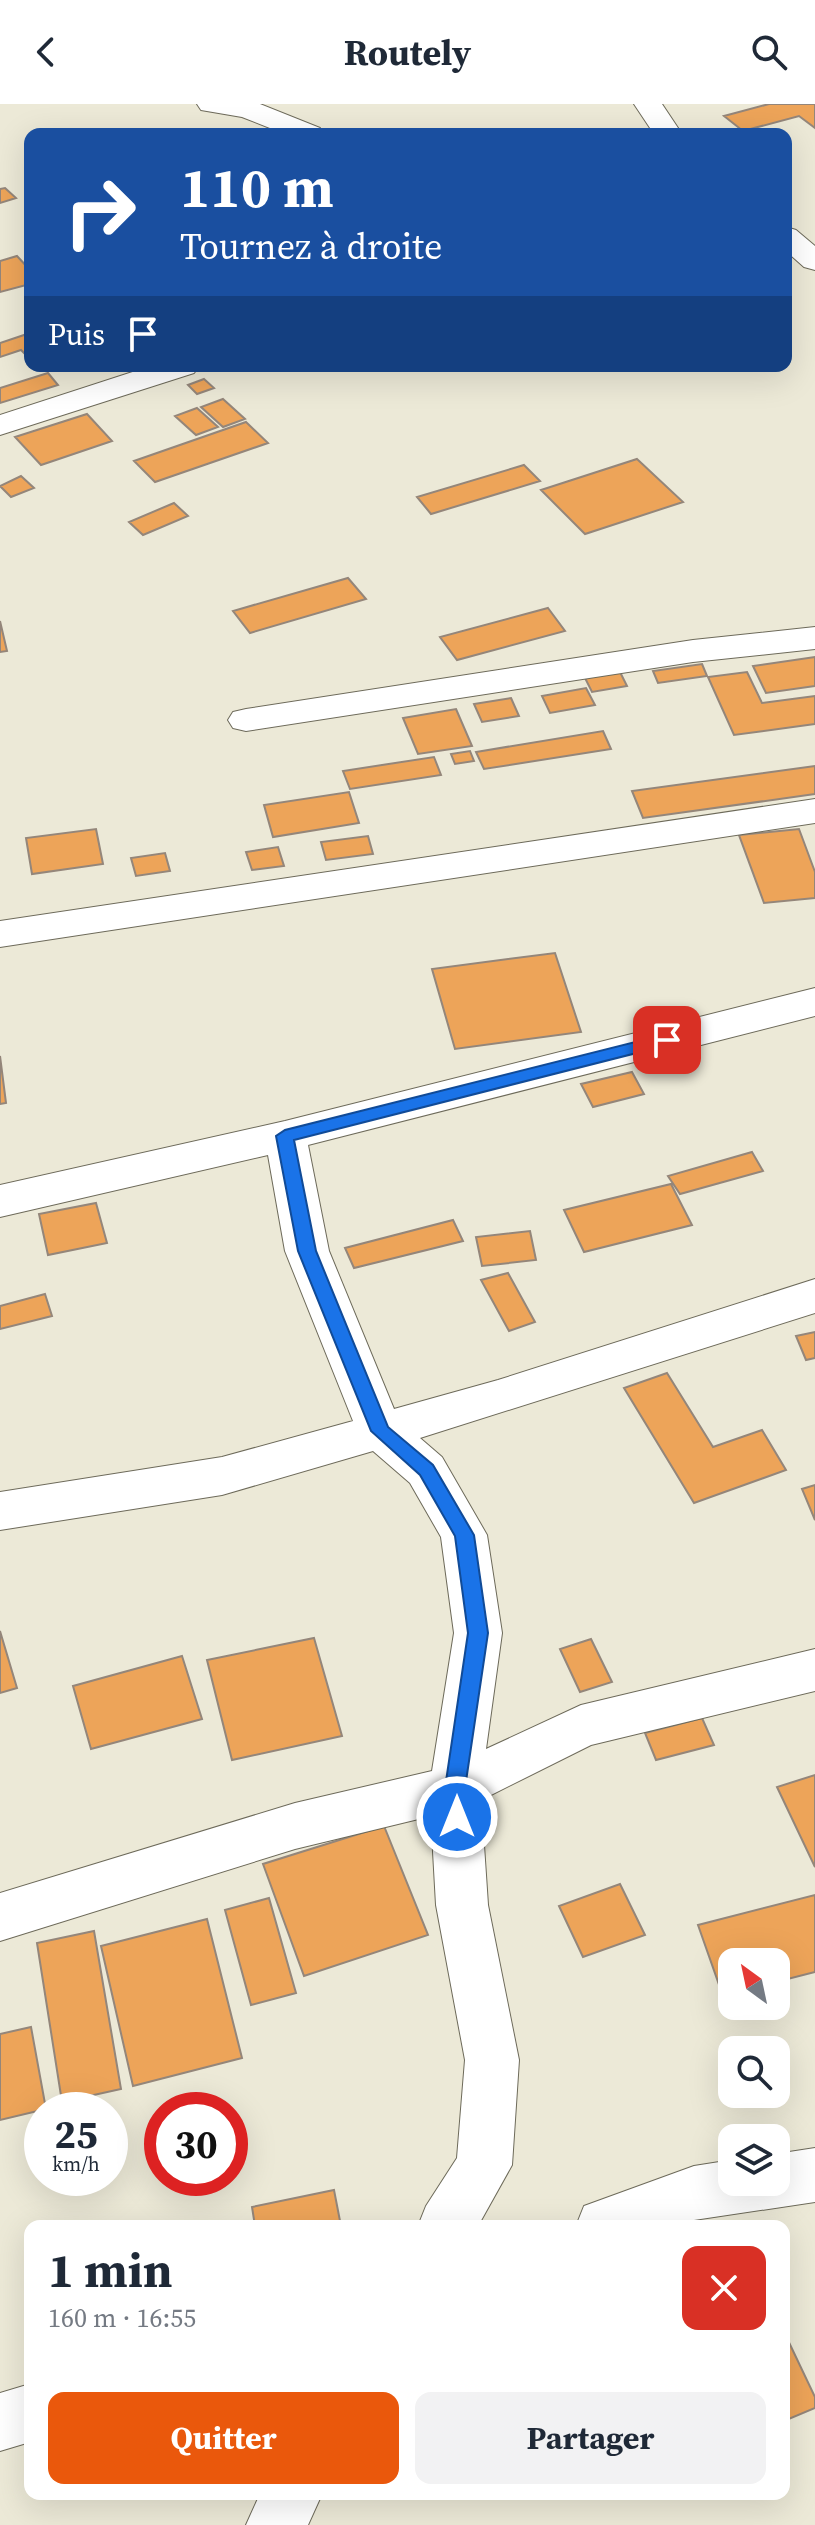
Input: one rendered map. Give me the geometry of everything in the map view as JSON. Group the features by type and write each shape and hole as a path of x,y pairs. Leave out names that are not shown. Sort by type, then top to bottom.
{"street":[{"path":"211,104 248,109 295,128"},
{"path":"648,104 664,128"},
{"path":"792,242 815,264"},
{"path":"792,260 815,264"},
{"path":"792,268 815,264"},
{"path":"0,425 164,372"},
{"path":"246,720 693,651 815,638"},
{"path":"0,934 240,901 593,843 815,811"},
{"path":"0,1201 285,1136 815,1002"},
{"path":"285,1136 307,1251 380,1431 426,1470 464,1535 478,1633 455,1788 462,1905 492,2060 484,2165 450,2220"},
{"path":"0,1511 222,1476 498,1398 815,1296"},
{"path":"0,1917 295,1826 455,1788 581,1726 815,1670"},
{"path":"790,2179 815,2175"},
{"path":"620,2220 694,2193 718,2189"},
{"path":"0,2422 24,2415"},
{"path":"276,2525 289,2500"}],"building":[{"path":"769,104 815,104 815,128 799,116 754,128 739,128 724,116"},
{"path":"5,188 16,198 0,203 0,189"},
{"path":"17,256 24,264 24,286 0,292 0,261"},
{"path":"24,335 24,353 21,350 0,357 0,343"},
{"path":"48,373 58,385 0,403 0,388"},
{"path":"204,379 214,388 197,394 188,385"},
{"path":"223,399 245,419 223,427 201,407"},
{"path":"197,408 218,427 196,435 175,416"},
{"path":"87,414 112,441 41,465 15,437"},
{"path":"246,422 268,443 155,482 134,461"},
{"path":"637,459 683,502 585,534 541,490"},
{"path":"524,465 540,481 431,514 417,497"},
{"path":"21,476 34,488 11,497 0,486"},
{"path":"174,503 188,516 143,535 129,522"},
{"path":"348,578 366,599 250,633 233,611"},
{"path":"548,608 565,631 457,660 440,637"},
{"path":"0,621 7,651 0,652"},
{"path":"815,657 815,686 766,693 753,666"},
{"path":"702,664 707,676 658,683 653,671"},
{"path":"620,672 627,686 592,692 585,678"},
{"path":"747,672 762,703 815,696 815,724 734,735 708,677"},
{"path":"586,688 595,705 550,713 542,696"},
{"path":"511,698 519,716 482,722 474,704"},
{"path":"456,709 472,746 418,754 403,718"},
{"path":"603,731 611,749 484,769 476,752"},
{"path":"470,751 474,761 455,764 451,754"},
{"path":"434,757 441,775 350,789 343,771"},
{"path":"815,766 815,794 643,818 632,791"},
{"path":"349,792 359,823 273,837 264,805"},
{"path":"96,829 103,864 32,874 26,838"},
{"path":"799,829 815,872 815,898 764,903 739,835"},
{"path":"368,836 373,854 326,860 321,842"},
{"path":"278,847 284,866 252,870 246,852"},
{"path":"165,853 170,871 136,876 131,858"},
{"path":"555,953 581,1032 455,1049 432,969"},
{"path":"0,1056 6,1103 0,1104"},
{"path":"632,1072 644,1094 593,1107 581,1084"},
{"path":"752,1152 763,1171 680,1194 668,1176"},
{"path":"671,1184 692,1225 584,1252 564,1210"},
{"path":"96,1203 107,1243 48,1255 39,1214"},
{"path":"453,1220 463,1241 354,1268 345,1248"},
{"path":"530,1231 536,1260 482,1266 476,1237"},
{"path":"508,1273 535,1322 509,1331 481,1280"},
{"path":"45,1294 52,1316 0,1329 0,1306"},
{"path":"815,1332 815,1358 806,1360 796,1336"},
{"path":"667,1373 713,1447 762,1430 786,1470 694,1503 624,1388"},
{"path":"815,1485 815,1520 802,1489"},
{"path":"0,1631 17,1688 0,1693"},
{"path":"314,1638 342,1736 232,1760 207,1660"},
{"path":"591,1639 612,1682 580,1692 560,1649"},
{"path":"182,1656 202,1719 91,1749 73,1686"},
{"path":"702,1718 714,1745 656,1760 645,1733"},
{"path":"815,1775 815,1867 777,1787"},
{"path":"384,1826 428,1935 304,1976 263,1864"},
{"path":"620,1884 645,1935 583,1957 559,1906"},
{"path":"815,1895 815,1972 790,1978 790,1948 718,1948 718,1982 698,1925"},
{"path":"269,1898 296,1993 251,2005 225,1910"},
{"path":"207,1919 242,2058 133,2086 101,1946"},
{"path":"94,1931 121,2089 60,2092 37,1943"},
{"path":"31,2027 43,2092 24,2092 24,2114 0,2120 0,2034"},
{"path":"334,2190 340,2220 254,2220 252,2207"},
{"path":"790,2344 815,2397 815,2408 790,2418"}],"route":[{"path":"457,1817 455,1788 478,1633 464,1535 426,1470 380,1431 307,1251 285,1136 667,1040"}]}
